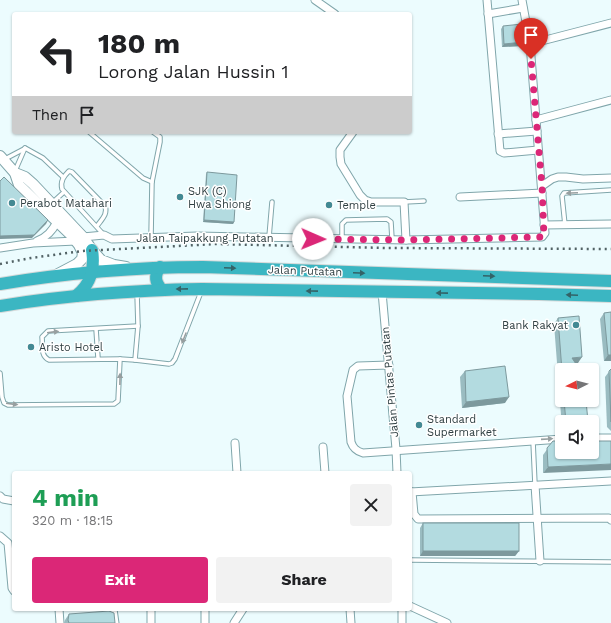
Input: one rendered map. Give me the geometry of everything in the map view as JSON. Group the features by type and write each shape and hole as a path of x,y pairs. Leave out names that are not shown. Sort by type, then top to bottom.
{"highway":[{"path":"76,296 83,290 93,272 92,250"},
{"path":"160,267 156,278 157,284 162,290"},
{"name":"Jalan Putatan","path":"0,284 53,276 160,267 611,280"},
{"name":"Jalan Putatan","path":"0,306 76,296 162,290 202,289 611,296"}],"main road":[{"path":"2,158 15,173 19,185 57,222 80,239 101,260 114,265 134,268"},
{"path":"15,173 25,177 52,204 80,239 83,253 82,259 72,268 53,276"}],"street":[{"path":"315,0 333,12"},
{"path":"487,0 500,151 504,153 538,150"},
{"path":"488,14 522,4 530,44 544,225 611,224"},
{"path":"530,44 611,23"},
{"path":"536,120 611,100"},
{"path":"498,134 537,131"},
{"path":"352,134 340,150 341,164 360,195 365,200 371,202 404,202 406,240"},
{"path":"460,197 542,190 552,179 558,177 583,179 611,178"},
{"path":"33,243 49,234 57,222"},
{"name":"Jalan Taipakkung Putatan","path":"0,248 104,235 112,239 197,236 406,240 542,237 544,236 544,225"},
{"name":"Jalan Pintas Putatan","path":"382,292 397,471"},
{"path":"389,365 358,366 355,368 347,392 351,442 355,449 362,453 555,439"},
{"path":"599,438 611,438"},
{"path":"235,443 237,471"},
{"path":"323,447 325,471"},
{"path":"412,492 611,481"},
{"path":"535,485 540,561"},
{"path":"0,496 3,499 12,500"},
{"path":"412,499 414,514 418,519 608,518 611,520"},
{"path":"0,536 8,543 12,588"},
{"path":"412,607 447,623"},
{"path":"59,611 60,623"},
{"path":"113,611 115,623"},
{"path":"151,611 151,623"},
{"path":"205,611 205,623"},
{"path":"234,623 242,611"},
{"path":"350,611 351,623"},
{"path":"402,611 402,623"}],"lane":[{"path":"91,134 143,178 152,182"},
{"path":"151,237 152,182 160,142 160,137 156,134"},
{"path":"2,158 25,148"},
{"path":"15,173 25,148"},
{"path":"25,148 43,158 63,177"},
{"path":"97,226 105,215 106,210 104,206 72,172 69,171 63,177 61,187 104,235"},
{"path":"565,225 562,196 564,193 611,190"},
{"path":"52,204 64,192"},
{"path":"404,202 424,201"},
{"path":"269,238 272,202"},
{"path":"342,239 342,224 346,220 387,219 391,222 392,239"},
{"path":"138,326 48,331 42,337 43,355 49,360 98,358 172,363 175,359 202,289"},
{"path":"135,360 138,326 137,292"},
{"path":"96,329 98,358"},
{"path":"0,372 2,396 4,403 8,405 114,404 118,401 119,395 120,359"},
{"path":"533,440 535,485"},
{"path":"412,560 611,562"}],"building":[{"path":"522,24 524,42 504,44 503,26"},
{"path":"207,172 237,175 234,222 204,220"},
{"name":"Perabot Matahari","path":"4,177 48,220 34,235 0,236 0,181"},
{"path":"611,312 611,355 608,355 604,313"},
{"path":"579,316 582,357 572,358 575,363 561,363 558,318"},
{"path":"505,366 509,397 466,402 465,371"},
{"path":"611,369 611,422 609,371"},
{"path":"565,407 587,407 587,415 565,415"},
{"path":"553,441 555,441 555,459 599,459 599,441 611,441 611,464 548,467 547,448"},
{"path":"423,523 519,523 519,551 423,551"},
{"path":"109,611 114,613 115,623 69,623 68,620 69,614"}],"railway":[{"path":"0,264 82,251 216,244 387,248 611,249"}],"place":[{"name":"SJK (C) Hwa Shiong","path":"180,197"},
{"name":"Perabot Matahari","path":"12,203"},
{"name":"Temple","path":"329,205"},
{"name":"Bank Rakyat","path":"576,325"},
{"name":"Aristo Hotel","path":"31,347"},
{"name":"Standard Supermarket","path":"419,425"}],"route":[{"path":"313,239 406,240 544,236 542,186 531,59"}]}
